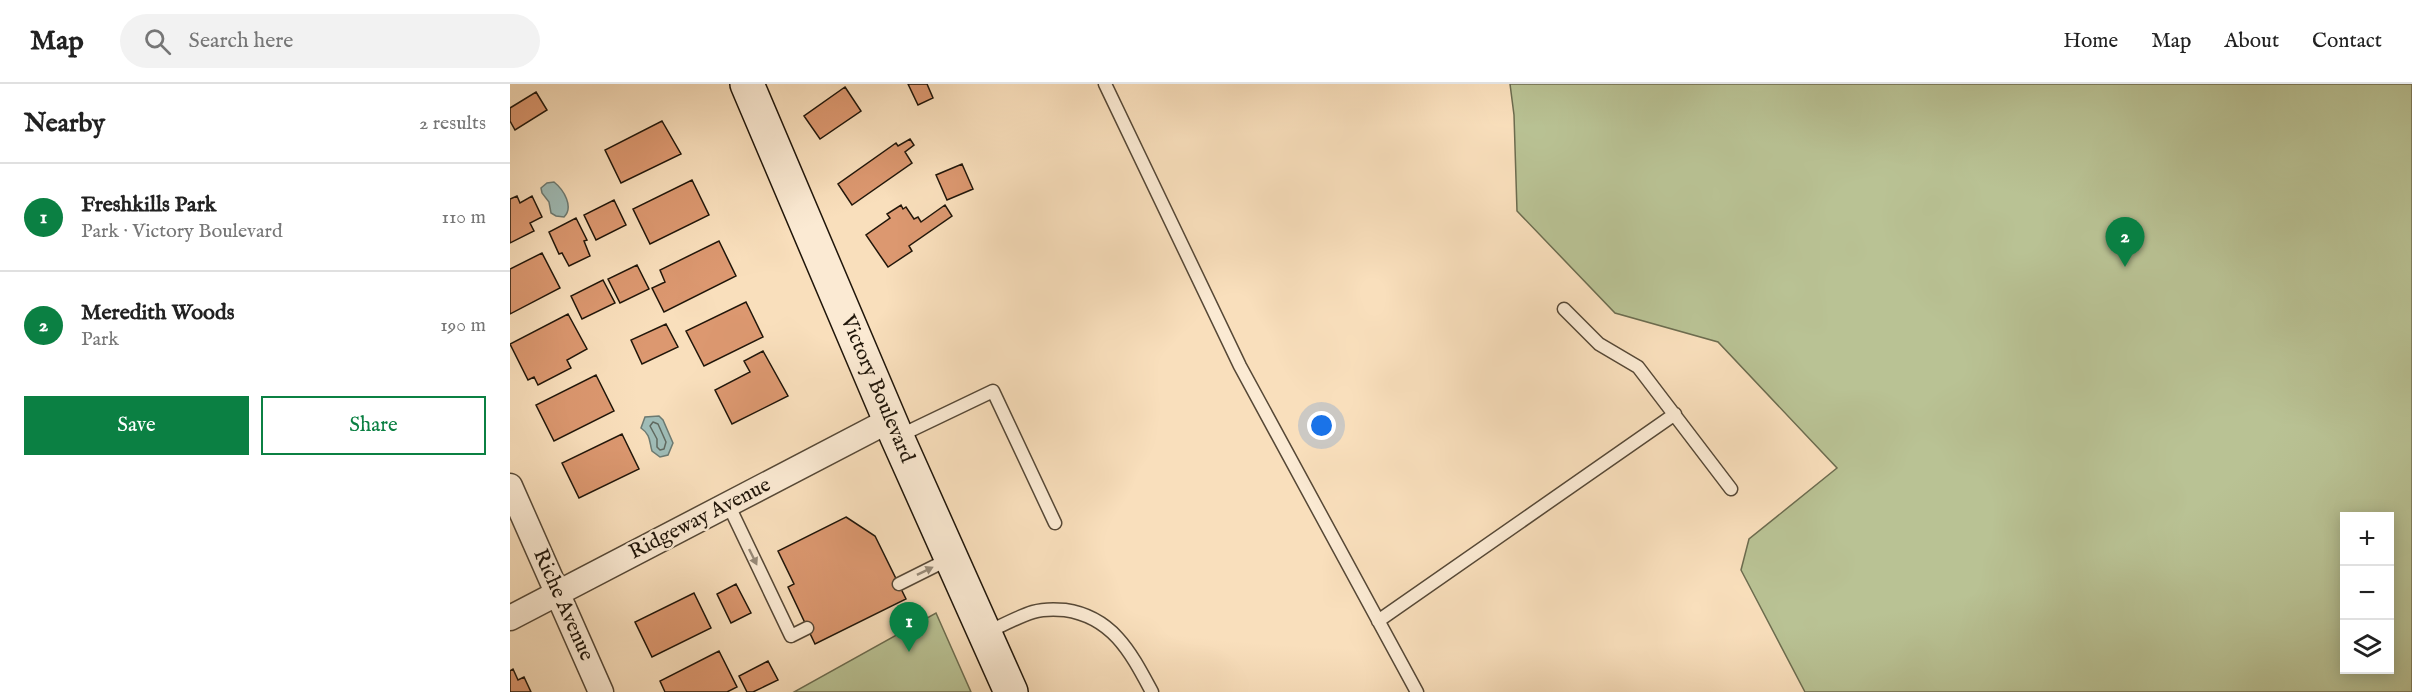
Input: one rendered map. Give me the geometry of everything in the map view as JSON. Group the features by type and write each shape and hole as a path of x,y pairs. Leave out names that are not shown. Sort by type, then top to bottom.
{"main road":[{"name":"Victory Boulevard","path":"747,84 894,428 1011,692"}],"street":[{"name":"Ridgeway Avenue","path":"510,618 729,504 894,428"},
{"name":"Riche Avenue","path":"510,486 559,592 601,692"}],"lane":[{"path":"1105,84 1240,366 1417,692"},
{"path":"1564,309 1599,344 1638,367 1731,489"},
{"path":"894,428 993,391 1055,523"},
{"path":"1378,621 1675,414"},
{"path":"729,504 791,636 807,627"},
{"path":"899,584 951,558"},
{"path":"985,634 1033,612 1052,609 1078,612 1105,625 1128,649 1152,692"}],"green space":[{"path":"1510,84 2412,84 2412,692 1805,692 1741,570 1749,539 1837,468 1718,342 1615,313 1517,211 1514,115"},
{"path":"936,613 971,692 794,692"}],"water":[{"path":"554,182 567,199 568,208 564,217 551,213 549,202 542,193 541,188 547,183"},
{"path":"659,416 673,443 668,455 660,457 652,451 648,436 641,428 645,417"}],"building":[{"path":"908,84 927,84 933,98 918,105"},
{"path":"845,87 861,111 820,139 804,116"},
{"path":"536,92 547,110 515,130 510,121 510,108"},
{"path":"662,121 681,154 621,183 605,150"},
{"path":"910,139 914,145 905,152 912,163 852,205 838,184 896,143 898,146"},
{"path":"962,164 973,189 947,200 936,175"},
{"path":"692,180 709,215 650,244 633,209"},
{"path":"517,196 520,203 532,196 542,217 530,223 534,231 510,243 510,199"},
{"path":"614,200 626,225 596,240 584,215"},
{"path":"901,205 903,209 906,207 914,219 918,217 921,222 945,205 952,216 909,246 912,251 888,267 866,235 890,218 887,214"},
{"path":"576,218 587,240 584,241 590,256 569,266 562,253 559,254 549,232"},
{"path":"719,241 736,276 664,312 652,288 665,282 660,270"},
{"path":"542,253 560,288 510,314 510,269"},
{"path":"637,265 649,289 620,303 608,279"},
{"path":"603,280 615,303 582,319 571,296"},
{"path":"746,302 763,337 704,366 686,331"},
{"path":"568,314 587,349 567,360 571,368 538,385 534,377 528,380 510,344"},
{"path":"666,324 678,347 642,364 631,340"},
{"path":"763,351 788,396 732,424 715,390 750,372 744,361"},
{"path":"596,375 614,411 554,441 536,405"},
{"path":"622,434 639,469 579,498 562,463"},
{"path":"846,517 875,536 906,599 815,644 788,587 794,584 778,551"},
{"path":"736,584 751,613 731,623 717,594"},
{"path":"694,593 711,628 652,657 635,622"},
{"path":"719,651 737,687 727,692 665,692 660,681"},
{"path":"768,661 778,680 753,692 747,692 739,676"},
{"path":"513,669 518,680 524,677 531,692 510,692 510,671"}],"place":[{"name":"Meredith Woods","path":"2125,267"},
{"name":"Freshkills Park","path":"909,652"}]}
